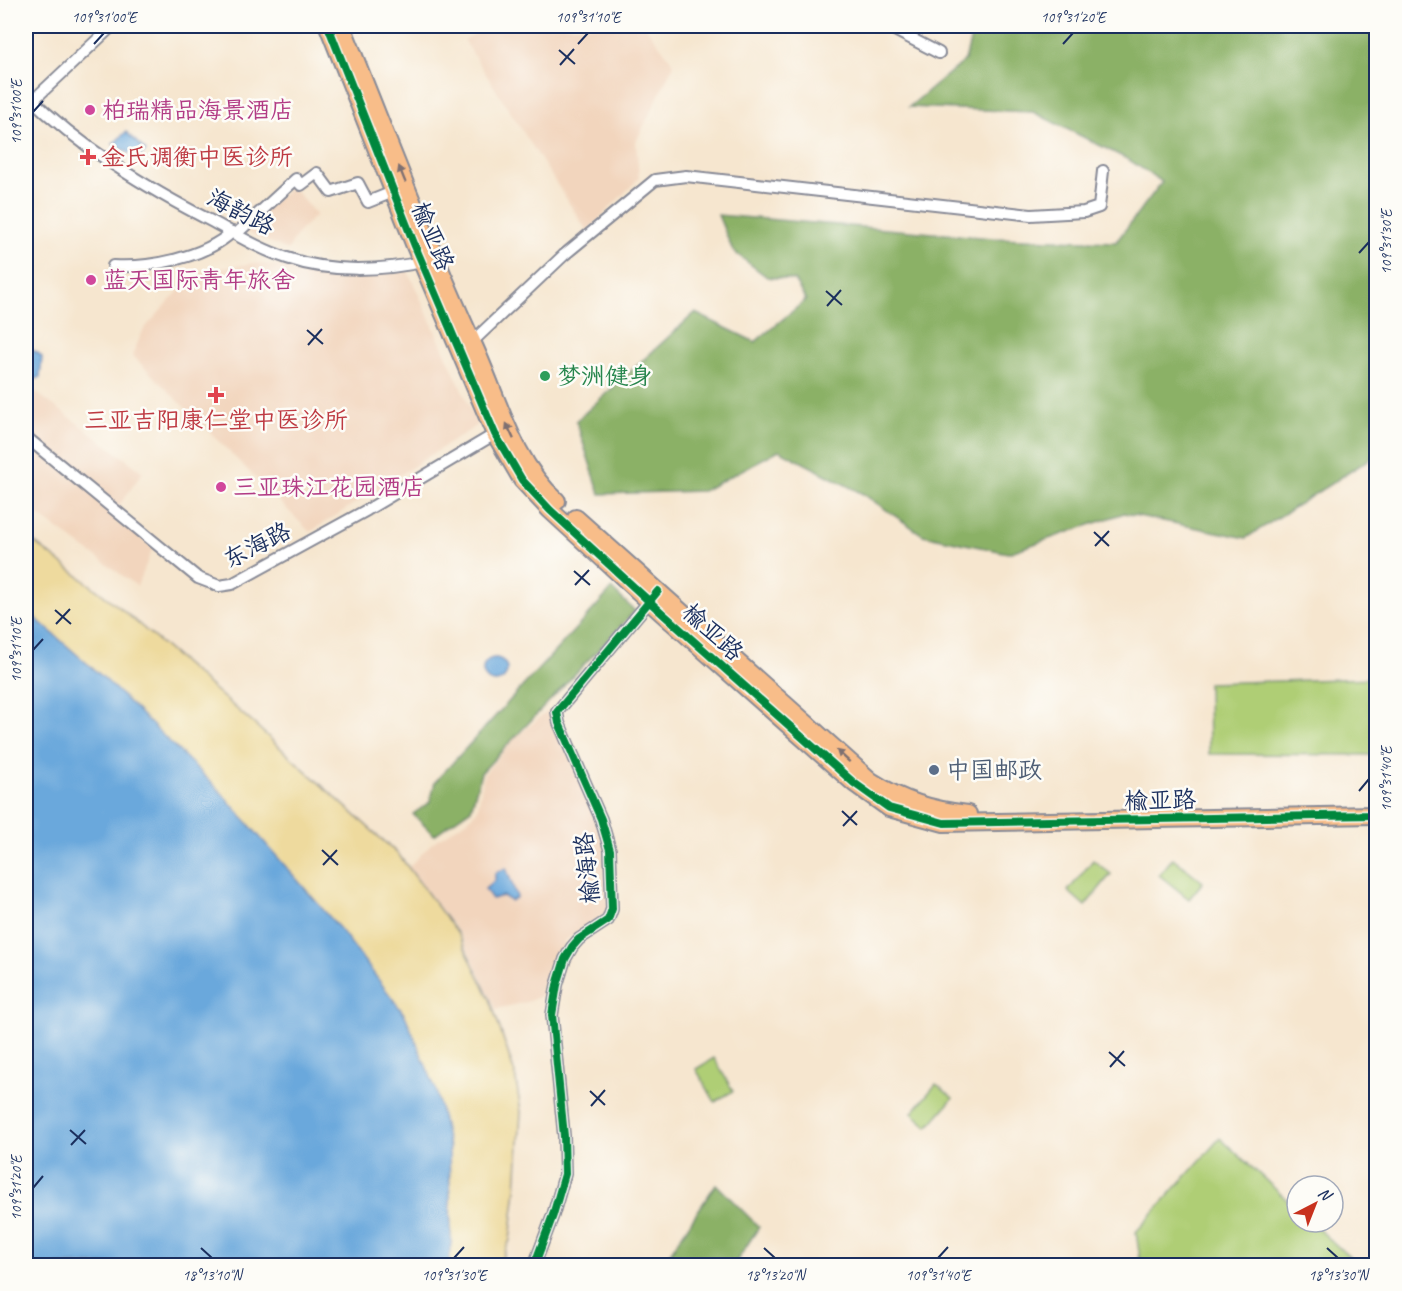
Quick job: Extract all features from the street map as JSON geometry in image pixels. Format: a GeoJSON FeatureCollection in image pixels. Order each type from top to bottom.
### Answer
{"type":"FeatureCollection","features":[{"type":"Feature","properties":{"kind":"highway","name":"榆亚路"},"geometry":{"type":"LineString","coordinates":[[328,26],[393,192],[472,342],[528,466],[553,498],[854,783],[889,808],[917,818],[953,823],[1377,815]]}},
{"type":"Feature","properties":{"kind":"highway","name":"榆亚路"},"geometry":{"type":"LineString","coordinates":[[342,26],[495,434],[522,480],[550,510],[871,781],[897,798],[943,811],[969,814],[1377,805]]}},
{"type":"Feature","properties":{"kind":"street"},"geometry":{"type":"LineString","coordinates":[[28,100],[112,26]]}},
{"type":"Feature","properties":{"kind":"street"},"geometry":{"type":"LineString","coordinates":[[887,26],[939,52]]}},
{"type":"Feature","properties":{"kind":"street","name":"海韵路"},"geometry":{"type":"LineString","coordinates":[[28,100],[88,148],[116,167],[234,233],[288,259],[360,269],[392,269],[429,260]]}},
{"type":"Feature","properties":{"kind":"street"},"geometry":{"type":"LineString","coordinates":[[472,342],[564,255],[655,180],[686,176],[1032,215],[1084,212],[1099,207],[1103,171]]}},
{"type":"Feature","properties":{"kind":"street"},"geometry":{"type":"LineString","coordinates":[[113,266],[130,267],[182,260],[234,233],[296,179],[302,185],[317,172],[331,192],[358,183],[368,202],[393,192]]}},
{"type":"Feature","properties":{"kind":"street","name":"东海路"},"geometry":{"type":"LineString","coordinates":[[26,436],[198,578],[219,586],[232,584],[495,434]]}},
{"type":"Feature","properties":{"kind":"street","name":"榆海路"},"geometry":{"type":"LineString","coordinates":[[534,1266],[564,1174],[564,1136],[552,1015],[558,985],[565,959],[572,947],[579,939],[608,920],[612,909],[610,850],[601,819],[559,723],[557,712],[654,596]]}},
{"type":"Feature","properties":{"kind":"shaded area"},"geometry":{"type":"Polygon","coordinates":[[[491,26],[529,26],[531,28],[536,26],[645,26],[674,64],[636,142],[639,178],[587,231],[464,40],[491,26]]]}},
{"type":"Feature","properties":{"kind":"shaded area"},"geometry":{"type":"Polygon","coordinates":[[[292,186],[316,215],[298,233],[288,250],[242,230],[292,186]]]}},
{"type":"Feature","properties":{"kind":"shaded area"},"geometry":{"type":"Polygon","coordinates":[[[254,263],[384,274],[407,269],[478,425],[310,532],[132,355],[144,329],[196,272],[254,263]]]}},
{"type":"Feature","properties":{"kind":"shaded area"},"geometry":{"type":"Polygon","coordinates":[[[26,385],[143,472],[112,515],[153,548],[137,586],[26,506],[26,385]]]}},
{"type":"Feature","properties":{"kind":"shaded area"},"geometry":{"type":"Polygon","coordinates":[[[548,711],[555,718],[590,796],[608,852],[609,912],[564,941],[565,955],[551,991],[527,1002],[496,1009],[460,934],[409,867],[432,843],[468,820],[478,809],[484,774],[516,737],[548,711]]]}},
{"type":"Feature","properties":{"kind":"green space"},"geometry":{"type":"Polygon","coordinates":[[[974,26],[1376,26],[1376,455],[1246,538],[1124,513],[1008,553],[923,535],[863,494],[779,450],[703,491],[600,494],[576,421],[695,313],[755,342],[806,300],[794,280],[767,277],[733,251],[718,215],[993,238],[1116,242],[1162,182],[1129,160],[1033,112],[909,107],[965,60],[974,26]]]}},
{"type":"Feature","properties":{"kind":"green space"},"geometry":{"type":"Polygon","coordinates":[[[612,589],[635,611],[481,773],[471,809],[434,835],[413,814],[430,802],[435,782],[612,589]]]}},
{"type":"Feature","properties":{"kind":"green space"},"geometry":{"type":"Polygon","coordinates":[[[1376,678],[1376,755],[1209,754],[1208,683],[1376,678]]]}},
{"type":"Feature","properties":{"kind":"green space"},"geometry":{"type":"Polygon","coordinates":[[[1173,858],[1203,882],[1189,899],[1159,875],[1173,858]]]}},
{"type":"Feature","properties":{"kind":"green space"},"geometry":{"type":"Polygon","coordinates":[[[1093,860],[1111,874],[1085,906],[1068,891],[1093,860]]]}},
{"type":"Feature","properties":{"kind":"green space"},"geometry":{"type":"Polygon","coordinates":[[[714,1058],[733,1091],[715,1102],[696,1069],[714,1058]]]}},
{"type":"Feature","properties":{"kind":"green space"},"geometry":{"type":"Polygon","coordinates":[[[936,1084],[953,1098],[928,1127],[912,1113],[936,1084]]]}},
{"type":"Feature","properties":{"kind":"green space"},"geometry":{"type":"Polygon","coordinates":[[[1220,1138],[1285,1198],[1285,1234],[1324,1234],[1358,1265],[1165,1266],[1140,1259],[1136,1232],[1220,1138]]]}},
{"type":"Feature","properties":{"kind":"green space"},"geometry":{"type":"Polygon","coordinates":[[[716,1184],[759,1227],[734,1265],[662,1265],[716,1184]]]}},
{"type":"Feature","properties":{"kind":"sand"},"geometry":{"type":"Polygon","coordinates":[[[26,536],[119,607],[254,724],[399,855],[458,934],[490,999],[515,1074],[521,1112],[510,1240],[499,1265],[448,1265],[451,1243],[449,1147],[106,680],[26,610],[26,536]]]}},
{"type":"Feature","properties":{"kind":"water"},"geometry":{"type":"Polygon","coordinates":[[[126,132],[146,151],[138,158],[113,144],[126,132]]]}},
{"type":"Feature","properties":{"kind":"water"},"geometry":{"type":"Polygon","coordinates":[[[26,348],[37,352],[42,357],[40,377],[37,379],[29,375],[26,348]]]}},
{"type":"Feature","properties":{"kind":"water"},"geometry":{"type":"Polygon","coordinates":[[[26,610],[106,680],[219,790],[341,930],[405,1015],[436,1090],[449,1147],[451,1243],[448,1265],[26,1265],[26,610]]]}},
{"type":"Feature","properties":{"kind":"water"},"geometry":{"type":"Polygon","coordinates":[[[495,658],[504,661],[507,670],[504,679],[495,682],[486,679],[483,670],[486,661],[495,658]]]}},
{"type":"Feature","properties":{"kind":"water"},"geometry":{"type":"Polygon","coordinates":[[[506,868],[517,897],[511,901],[503,896],[492,899],[485,889],[495,880],[495,873],[506,868]]]}},
{"type":"Feature","properties":{"kind":"cycle path"},"geometry":{"type":"LineString","coordinates":[[328,26],[415,246],[495,434],[522,480],[550,510],[663,614],[854,783],[889,808],[944,823],[1376,815]]}},
{"type":"Feature","properties":{"kind":"cycle path"},"geometry":{"type":"LineString","coordinates":[[534,1266],[565,1174],[564,1136],[552,1015],[557,985],[565,959],[572,947],[579,939],[608,920],[612,909],[610,850],[601,819],[559,723],[557,712],[658,591]]}},
{"type":"Feature","properties":{"kind":"place","name":"柏瑞精品海景酒店"},"geometry":{"type":"Point","coordinates":[90,110]}},
{"type":"Feature","properties":{"kind":"place","name":"金氏调衡中医诊所"},"geometry":{"type":"Point","coordinates":[88,157]}},
{"type":"Feature","properties":{"kind":"place","name":"蓝天国际青年旅舍"},"geometry":{"type":"Point","coordinates":[91,280]}},
{"type":"Feature","properties":{"kind":"place","name":"梦洲健身"},"geometry":{"type":"Point","coordinates":[545,376]}},
{"type":"Feature","properties":{"kind":"place","name":"三亚吉阳康仁堂中医诊所"},"geometry":{"type":"Point","coordinates":[216,395]}},
{"type":"Feature","properties":{"kind":"place","name":"三亚珠江花园酒店"},"geometry":{"type":"Point","coordinates":[221,487]}},
{"type":"Feature","properties":{"kind":"place","name":"中国邮政"},"geometry":{"type":"Point","coordinates":[934,770]}}]}
